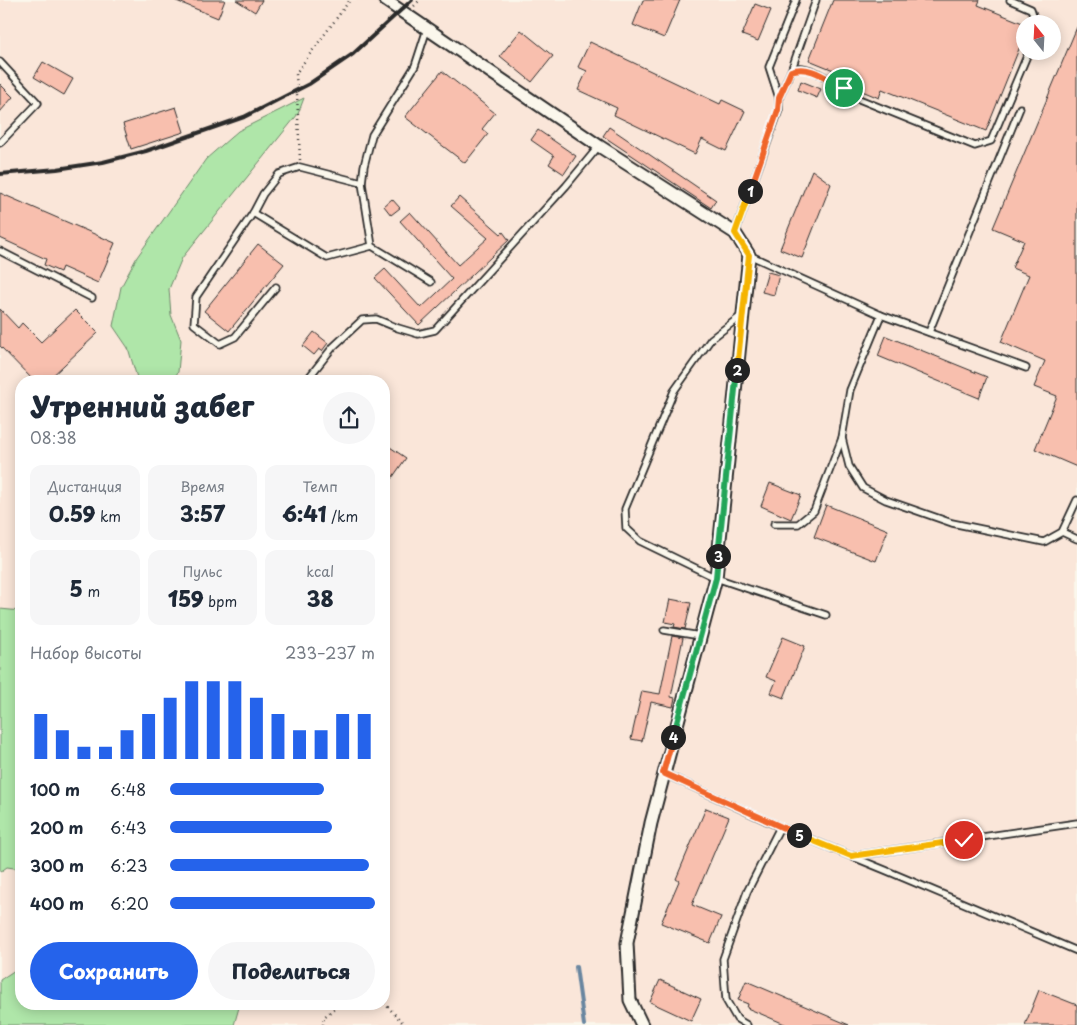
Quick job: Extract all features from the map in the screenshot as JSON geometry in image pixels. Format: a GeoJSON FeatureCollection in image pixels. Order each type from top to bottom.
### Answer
{"type":"FeatureCollection","features":[{"type":"Feature","properties":{"kind":"street"},"geometry":{"type":"LineString","coordinates":[[385,0],[599,146],[735,233],[749,255],[716,578],[663,773],[627,943],[630,1000],[642,1025]]}},
{"type":"Feature","properties":{"kind":"lane"},"geometry":{"type":"LineString","coordinates":[[779,98],[769,67],[796,0]]}},
{"type":"Feature","properties":{"kind":"lane"},"geometry":{"type":"LineString","coordinates":[[735,233],[778,110],[779,98],[791,71],[816,0]]}},
{"type":"Feature","properties":{"kind":"lane"},"geometry":{"type":"LineString","coordinates":[[1010,0],[1031,9],[1033,15]]}},
{"type":"Feature","properties":{"kind":"lane"},"geometry":{"type":"LineString","coordinates":[[372,246],[362,183],[364,166],[372,135],[415,66],[427,28]]}},
{"type":"Feature","properties":{"kind":"lane"},"geometry":{"type":"LineString","coordinates":[[791,71],[799,68],[809,70],[844,88],[854,97],[975,146],[991,141],[1025,60]]}},
{"type":"Feature","properties":{"kind":"lane"},"geometry":{"type":"LineString","coordinates":[[0,62],[38,103],[0,143]]}},
{"type":"Feature","properties":{"kind":"lane"},"geometry":{"type":"LineString","coordinates":[[929,332],[1020,108]]}},
{"type":"Feature","properties":{"kind":"lane"},"geometry":{"type":"LineString","coordinates":[[311,375],[333,347],[362,320],[376,318],[398,328],[418,334],[435,330],[566,186],[599,146]]}},
{"type":"Feature","properties":{"kind":"lane"},"geometry":{"type":"LineString","coordinates":[[276,287],[235,337],[220,344],[194,324],[196,297],[253,213],[263,194],[279,174],[300,167],[362,183]]}},
{"type":"Feature","properties":{"kind":"lane"},"geometry":{"type":"LineString","coordinates":[[253,213],[327,258],[372,246],[431,282]]}},
{"type":"Feature","properties":{"kind":"lane"},"geometry":{"type":"LineString","coordinates":[[0,252],[92,298]]}},
{"type":"Feature","properties":{"kind":"lane"},"geometry":{"type":"LineString","coordinates":[[749,255],[882,315],[1026,368]]}},
{"type":"Feature","properties":{"kind":"lane"},"geometry":{"type":"LineString","coordinates":[[743,315],[711,339],[674,391],[625,509],[626,528],[640,541],[716,578],[826,615]]}},
{"type":"Feature","properties":{"kind":"lane"},"geometry":{"type":"LineString","coordinates":[[774,524],[798,524],[814,511],[842,438],[850,390],[882,315]]}},
{"type":"Feature","properties":{"kind":"lane"},"geometry":{"type":"LineString","coordinates":[[842,438],[849,466],[864,488],[886,500],[952,523],[1044,542],[1062,532],[1077,500]]}},
{"type":"Feature","properties":{"kind":"lane"},"geometry":{"type":"LineString","coordinates":[[1062,532],[1077,539]]}},
{"type":"Feature","properties":{"kind":"lane"},"geometry":{"type":"LineString","coordinates":[[664,630],[700,636]]}},
{"type":"Feature","properties":{"kind":"lane"},"geometry":{"type":"LineString","coordinates":[[663,773],[780,828],[1077,951]]}},
{"type":"Feature","properties":{"kind":"lane"},"geometry":{"type":"LineString","coordinates":[[851,856],[1077,823]]}},
{"type":"Feature","properties":{"kind":"lane"},"geometry":{"type":"LineString","coordinates":[[747,1025],[737,1019],[726,1000],[722,959],[747,892],[780,828]]}},
{"type":"Feature","properties":{"kind":"path"},"geometry":{"type":"LineString","coordinates":[[300,167],[296,73],[350,0]]}},
{"type":"Feature","properties":{"kind":"path"},"geometry":{"type":"LineString","coordinates":[[390,1009],[405,1025]]}},
{"type":"Feature","properties":{"kind":"path"},"geometry":{"type":"LineString","coordinates":[[323,1025],[324,1017],[333,1010]]}},
{"type":"Feature","properties":{"kind":"shaded area"},"geometry":{"type":"Polygon","coordinates":[[[0,0],[1077,0],[1077,1025],[0,1025],[0,0]]]}},
{"type":"Feature","properties":{"kind":"green space"},"geometry":{"type":"Polygon","coordinates":[[[304,98],[298,114],[182,258],[169,289],[171,315],[181,340],[178,372],[176,375],[136,375],[128,348],[113,326],[121,287],[137,257],[206,159],[238,131],[304,98]]]}},
{"type":"Feature","properties":{"kind":"green space"},"geometry":{"type":"Polygon","coordinates":[[[0,609],[15,610],[15,868],[7,867],[0,872],[0,609]]]}},
{"type":"Feature","properties":{"kind":"green space"},"geometry":{"type":"Polygon","coordinates":[[[15,970],[15,1010],[238,1010],[234,1025],[0,1025],[0,980],[15,970]]]}},
{"type":"Feature","properties":{"kind":"building"},"geometry":{"type":"Polygon","coordinates":[[[174,0],[225,0],[218,18],[174,0]]]}},
{"type":"Feature","properties":{"kind":"building"},"geometry":{"type":"Polygon","coordinates":[[[236,0],[262,0],[255,12],[236,0]]]}},
{"type":"Feature","properties":{"kind":"building"},"geometry":{"type":"Polygon","coordinates":[[[643,0],[680,0],[664,38],[633,25],[643,0]]]}},
{"type":"Feature","properties":{"kind":"building"},"geometry":{"type":"Polygon","coordinates":[[[833,0],[980,0],[978,5],[1016,20],[1016,56],[986,131],[882,89],[879,98],[855,88],[858,80],[809,60],[833,0]]]}},
{"type":"Feature","properties":{"kind":"building"},"geometry":{"type":"Polygon","coordinates":[[[755,4],[771,10],[758,41],[742,35],[755,4]]]}},
{"type":"Feature","properties":{"kind":"building"},"geometry":{"type":"Polygon","coordinates":[[[1077,27],[1077,467],[1035,449],[1057,396],[1034,387],[1045,361],[1001,342],[1029,275],[1012,268],[1024,241],[993,228],[1077,27]]]}},
{"type":"Feature","properties":{"kind":"building"},"geometry":{"type":"Polygon","coordinates":[[[521,30],[553,56],[532,82],[500,56],[521,30]]]}},
{"type":"Feature","properties":{"kind":"building"},"geometry":{"type":"Polygon","coordinates":[[[590,42],[720,104],[722,100],[745,111],[726,151],[702,139],[695,154],[614,115],[617,108],[578,90],[587,71],[578,67],[590,42]]]}},
{"type":"Feature","properties":{"kind":"building"},"geometry":{"type":"Polygon","coordinates":[[[43,62],[73,79],[64,95],[34,77],[43,62]]]}},
{"type":"Feature","properties":{"kind":"building"},"geometry":{"type":"Polygon","coordinates":[[[442,71],[495,113],[482,129],[488,134],[465,163],[405,117],[442,71]]]}},
{"type":"Feature","properties":{"kind":"building"},"geometry":{"type":"Polygon","coordinates":[[[801,81],[821,89],[817,98],[798,90],[801,81]]]}},
{"type":"Feature","properties":{"kind":"building"},"geometry":{"type":"Polygon","coordinates":[[[0,84],[13,97],[0,112],[0,84]]]}},
{"type":"Feature","properties":{"kind":"building"},"geometry":{"type":"Polygon","coordinates":[[[176,107],[184,132],[131,149],[123,124],[176,107]]]}},
{"type":"Feature","properties":{"kind":"building"},"geometry":{"type":"Polygon","coordinates":[[[609,127],[716,200],[711,208],[603,136],[609,127]]]}},
{"type":"Feature","properties":{"kind":"building"},"geometry":{"type":"Polygon","coordinates":[[[538,130],[576,156],[564,174],[549,164],[554,156],[531,140],[538,130]]]}},
{"type":"Feature","properties":{"kind":"building"},"geometry":{"type":"Polygon","coordinates":[[[812,170],[831,184],[802,258],[780,249],[812,170]]]}},
{"type":"Feature","properties":{"kind":"building"},"geometry":{"type":"Polygon","coordinates":[[[0,193],[115,243],[98,283],[62,267],[60,272],[44,265],[46,259],[0,238],[0,193]]]}},
{"type":"Feature","properties":{"kind":"building"},"geometry":{"type":"Polygon","coordinates":[[[459,197],[501,234],[503,232],[509,240],[419,325],[375,278],[385,269],[421,308],[452,279],[400,221],[410,212],[458,265],[488,238],[451,206],[459,197]]]}},
{"type":"Feature","properties":{"kind":"building"},"geometry":{"type":"Polygon","coordinates":[[[392,199],[400,208],[391,215],[384,206],[392,199]]]}},
{"type":"Feature","properties":{"kind":"building"},"geometry":{"type":"Polygon","coordinates":[[[258,244],[284,264],[229,331],[204,311],[258,244]]]}},
{"type":"Feature","properties":{"kind":"building"},"geometry":{"type":"Polygon","coordinates":[[[768,272],[779,275],[774,295],[762,292],[768,272]]]}},
{"type":"Feature","properties":{"kind":"building"},"geometry":{"type":"Polygon","coordinates":[[[0,309],[18,328],[22,323],[41,342],[75,310],[98,333],[53,375],[28,375],[0,346],[0,309]]]}},
{"type":"Feature","properties":{"kind":"building"},"geometry":{"type":"Polygon","coordinates":[[[314,332],[328,343],[322,351],[319,349],[314,355],[303,346],[314,332]]]}},
{"type":"Feature","properties":{"kind":"building"},"geometry":{"type":"Polygon","coordinates":[[[886,336],[987,377],[979,398],[878,356],[886,336]]]}},
{"type":"Feature","properties":{"kind":"building"},"geometry":{"type":"Polygon","coordinates":[[[390,447],[406,458],[390,481],[390,447]]]}},
{"type":"Feature","properties":{"kind":"building"},"geometry":{"type":"Polygon","coordinates":[[[770,483],[801,495],[791,519],[761,506],[770,483]]]}},
{"type":"Feature","properties":{"kind":"building"},"geometry":{"type":"Polygon","coordinates":[[[826,505],[888,530],[876,561],[814,537],[826,505]]]}},
{"type":"Feature","properties":{"kind":"building"},"geometry":{"type":"Polygon","coordinates":[[[670,599],[691,603],[685,629],[674,627],[675,624],[665,622],[670,599]]]}},
{"type":"Feature","properties":{"kind":"building"},"geometry":{"type":"Polygon","coordinates":[[[672,636],[683,638],[671,697],[675,698],[673,707],[651,702],[642,741],[631,739],[642,691],[660,694],[672,636]]]}},
{"type":"Feature","properties":{"kind":"building"},"geometry":{"type":"Polygon","coordinates":[[[783,637],[805,646],[784,698],[771,693],[776,681],[766,677],[783,637]]]}},
{"type":"Feature","properties":{"kind":"building"},"geometry":{"type":"Polygon","coordinates":[[[706,808],[729,817],[692,905],[721,917],[710,943],[661,923],[679,881],[676,879],[706,808]]]}},
{"type":"Feature","properties":{"kind":"building"},"geometry":{"type":"Polygon","coordinates":[[[660,980],[701,999],[691,1021],[650,1002],[660,980]]]}},
{"type":"Feature","properties":{"kind":"building"},"geometry":{"type":"Polygon","coordinates":[[[746,981],[849,1025],[787,1025],[747,1008],[748,1004],[738,1000],[746,981]]]}},
{"type":"Feature","properties":{"kind":"building"},"geometry":{"type":"Polygon","coordinates":[[[1039,990],[1077,1005],[1077,1025],[1025,1025],[1039,990]]]}},
{"type":"Feature","properties":{"kind":"waterway"},"geometry":{"type":"LineString","coordinates":[[576,967],[584,1025]]}},
{"type":"Feature","properties":{"kind":"railway"},"geometry":{"type":"LineString","coordinates":[[0,174],[57,169],[103,162],[146,151],[244,117],[309,84],[353,54],[412,0]]}},
{"type":"Feature","properties":{"kind":"route"},"geometry":{"type":"LineString","coordinates":[[844,88],[809,70],[799,68],[791,71],[779,98],[778,110],[735,233],[749,255],[716,578],[663,773],[780,828],[851,856],[964,840]]}}]}
